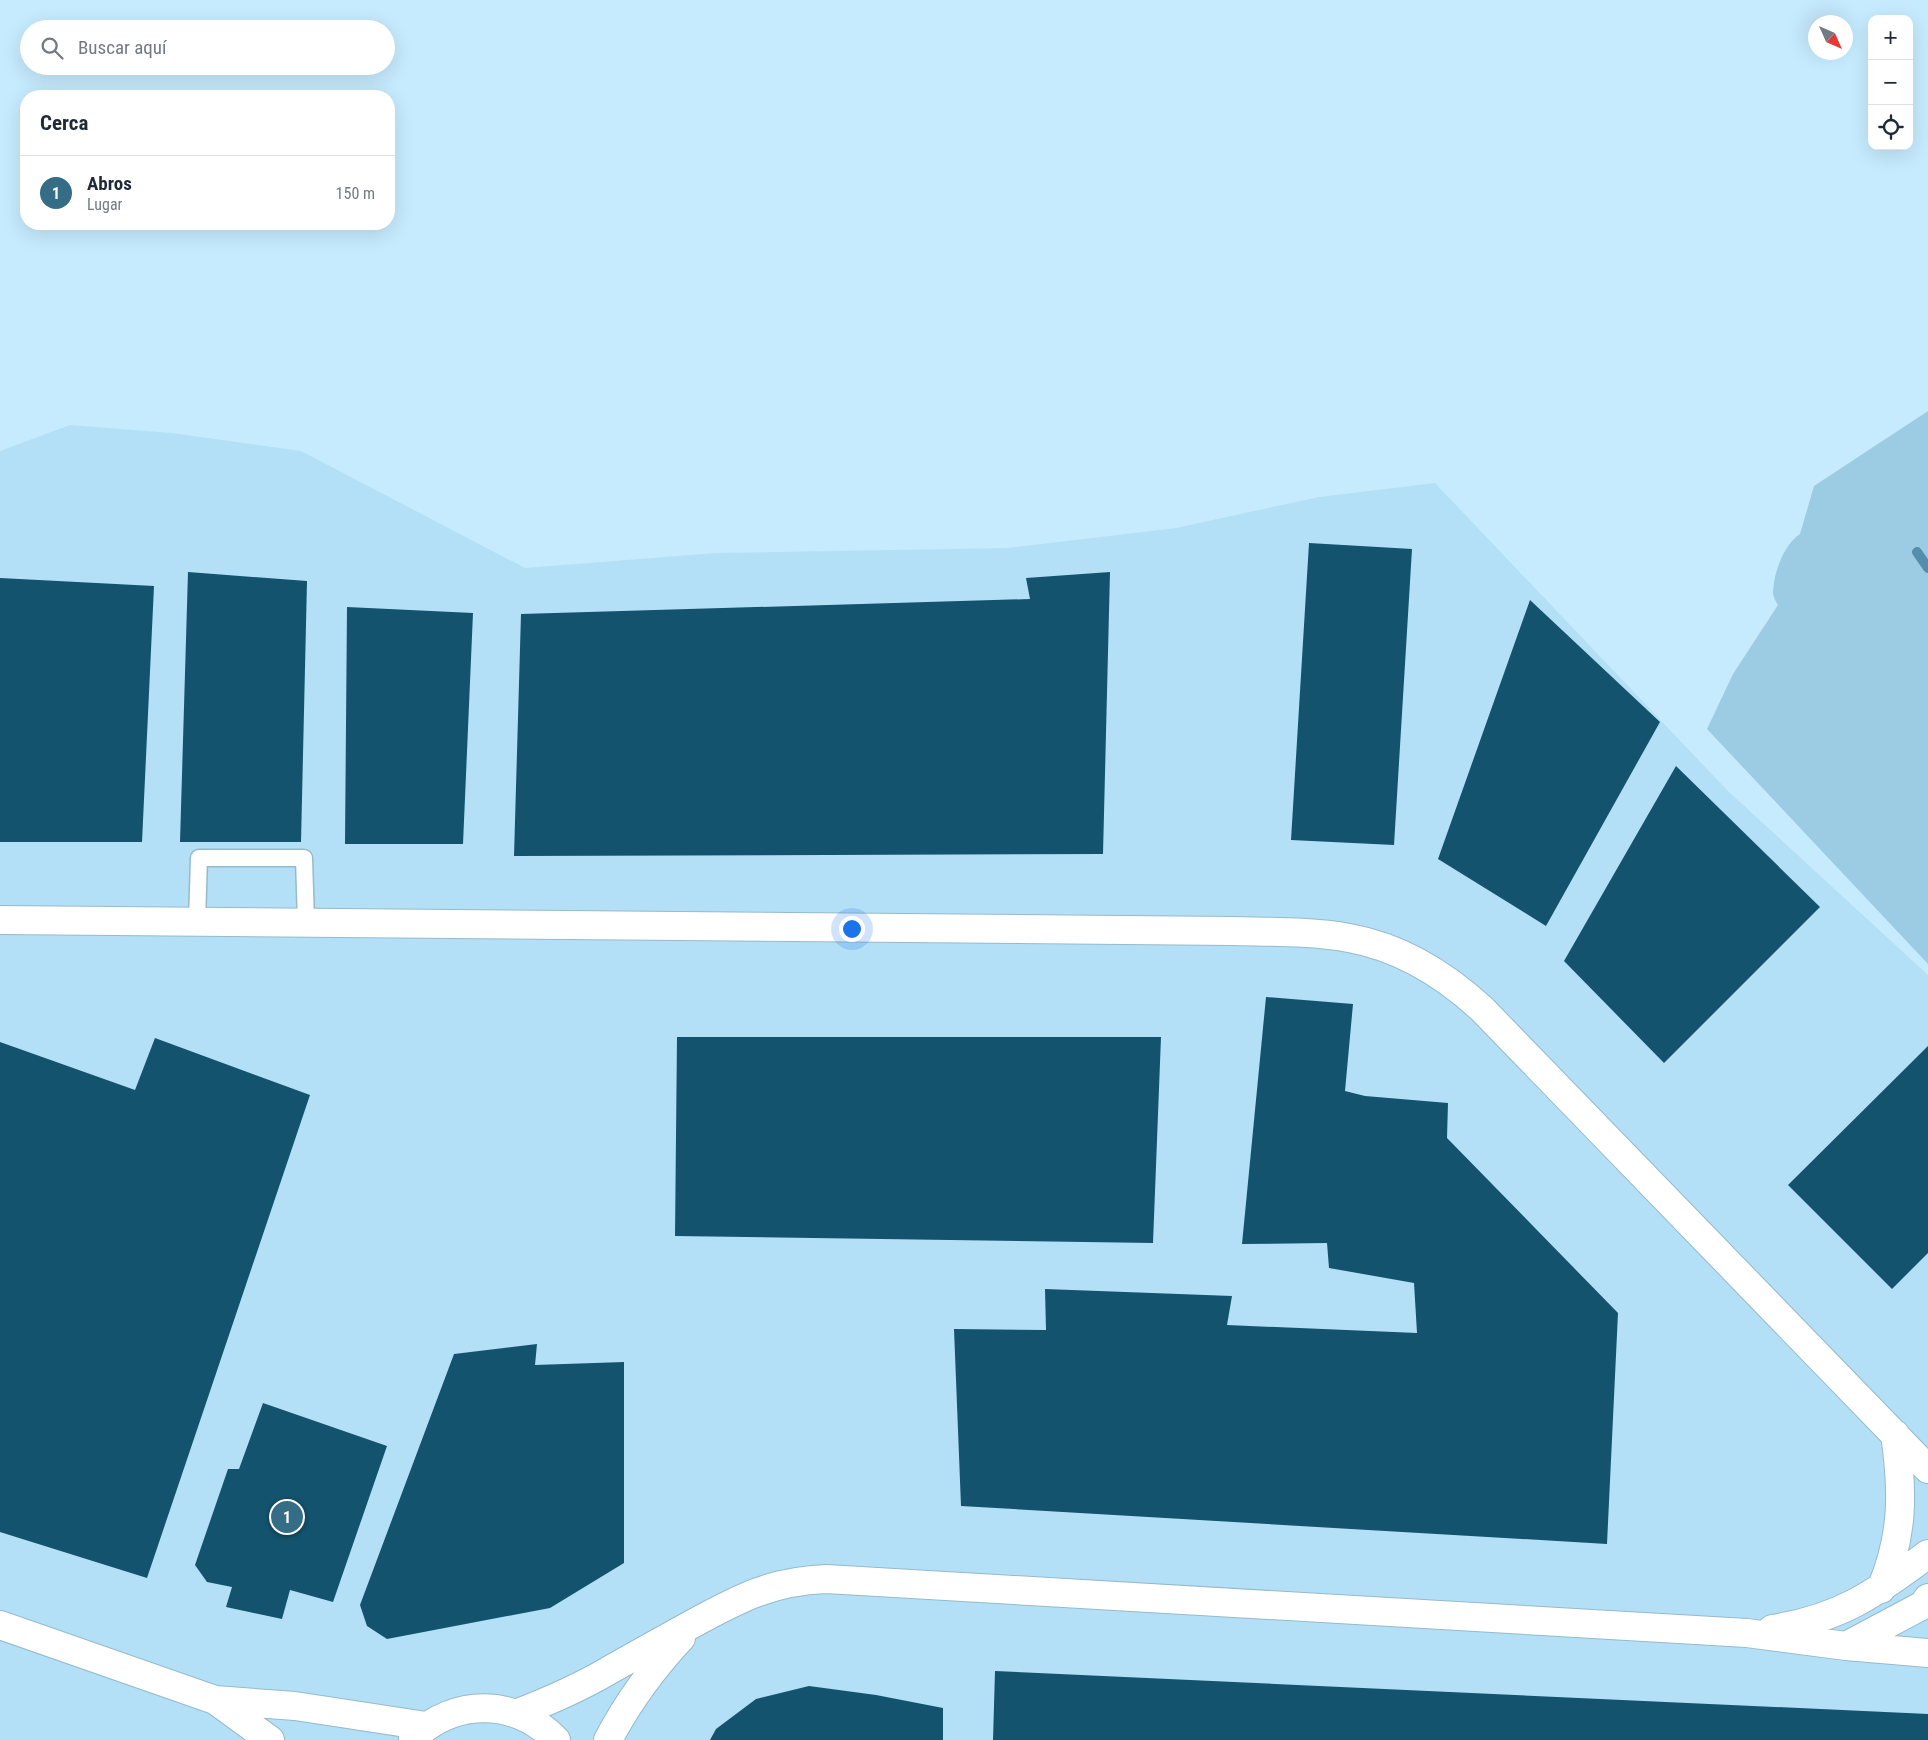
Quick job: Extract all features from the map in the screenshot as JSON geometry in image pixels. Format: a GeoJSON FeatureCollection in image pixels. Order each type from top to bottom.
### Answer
{"type":"FeatureCollection","features":[{"type":"Feature","properties":{"kind":"street"},"geometry":{"type":"LineString","coordinates":[[0,920],[1232,931],[1333,935],[1371,943],[1408,957],[1431,970],[1465,994],[1482,1009],[1928,1469]]}},
{"type":"Feature","properties":{"kind":"street"},"geometry":{"type":"LineString","coordinates":[[1881,1589],[1894,1553],[1902,1495],[1896,1434]]}},
{"type":"Feature","properties":{"kind":"street"},"geometry":{"type":"LineString","coordinates":[[1746,1633],[1786,1627],[1840,1611],[1881,1589],[1928,1554]]}},
{"type":"Feature","properties":{"kind":"street"},"geometry":{"type":"LineString","coordinates":[[518,1713],[578,1687],[726,1605],[764,1590],[810,1580],[834,1579],[1746,1633],[1846,1646],[1928,1653]]}},
{"type":"Feature","properties":{"kind":"street"},"geometry":{"type":"LineString","coordinates":[[1846,1646],[1923,1605],[1928,1598]]}},
{"type":"Feature","properties":{"kind":"street"},"geometry":{"type":"LineString","coordinates":[[608,1740],[628,1704],[646,1679],[664,1656],[696,1622]]}},
{"type":"Feature","properties":{"kind":"street"},"geometry":{"type":"LineString","coordinates":[[0,1625],[216,1700],[295,1706],[419,1733],[454,1712],[486,1707],[518,1713],[544,1727],[556,1740]]}},
{"type":"Feature","properties":{"kind":"street"},"geometry":{"type":"LineString","coordinates":[[216,1700],[270,1740]]}},
{"type":"Feature","properties":{"kind":"lane"},"geometry":{"type":"LineString","coordinates":[[197,921],[199,858],[304,858],[306,923]]}},
{"type":"Feature","properties":{"kind":"shaded area"},"geometry":{"type":"Polygon","coordinates":[[[1928,411],[1928,964],[1707,729],[1733,674],[1778,605],[1773,594],[1777,570],[1789,545],[1800,534],[1814,486],[1928,411]]]}},
{"type":"Feature","properties":{"kind":"shaded area"},"geometry":{"type":"Polygon","coordinates":[[[70,425],[172,433],[301,451],[525,568],[716,553],[1008,548],[1176,528],[1319,497],[1435,483],[1728,791],[1928,975],[1928,1740],[0,1740],[0,451],[70,425]]]}},
{"type":"Feature","properties":{"kind":"building"},"geometry":{"type":"Polygon","coordinates":[[[1309,543],[1412,549],[1394,845],[1291,840],[1309,543]]]}},
{"type":"Feature","properties":{"kind":"building"},"geometry":{"type":"Polygon","coordinates":[[[188,572],[307,581],[301,842],[180,842],[188,572]]]}},
{"type":"Feature","properties":{"kind":"building"},"geometry":{"type":"Polygon","coordinates":[[[1110,572],[1103,854],[514,856],[521,614],[1030,599],[1026,578],[1110,572]]]}},
{"type":"Feature","properties":{"kind":"building"},"geometry":{"type":"Polygon","coordinates":[[[0,578],[154,586],[142,842],[0,842],[0,578]]]}},
{"type":"Feature","properties":{"kind":"building"},"geometry":{"type":"Polygon","coordinates":[[[1530,600],[1660,722],[1546,926],[1438,859],[1530,600]]]}},
{"type":"Feature","properties":{"kind":"building"},"geometry":{"type":"Polygon","coordinates":[[[347,607],[473,613],[463,844],[345,844],[347,607]]]}},
{"type":"Feature","properties":{"kind":"building"},"geometry":{"type":"Polygon","coordinates":[[[1676,766],[1820,907],[1664,1063],[1564,961],[1676,766]]]}},
{"type":"Feature","properties":{"kind":"building"},"geometry":{"type":"Polygon","coordinates":[[[1266,997],[1353,1004],[1345,1091],[1365,1096],[1448,1103],[1447,1138],[1618,1313],[1607,1544],[961,1506],[954,1329],[1046,1330],[1045,1289],[1232,1296],[1227,1325],[1417,1333],[1414,1283],[1329,1268],[1327,1243],[1242,1244],[1266,997]]]}},
{"type":"Feature","properties":{"kind":"building"},"geometry":{"type":"Polygon","coordinates":[[[677,1037],[1161,1037],[1153,1243],[675,1236],[677,1037]]]}},
{"type":"Feature","properties":{"kind":"building"},"geometry":{"type":"Polygon","coordinates":[[[155,1038],[310,1095],[147,1578],[0,1532],[0,1042],[135,1090],[155,1038]]]}},
{"type":"Feature","properties":{"kind":"building"},"geometry":{"type":"Polygon","coordinates":[[[1928,1046],[1928,1253],[1892,1289],[1788,1185],[1928,1046]]]}},
{"type":"Feature","properties":{"kind":"building"},"geometry":{"type":"Polygon","coordinates":[[[537,1344],[535,1365],[624,1362],[624,1563],[550,1608],[387,1639],[367,1626],[360,1605],[454,1354],[537,1344]]]}},
{"type":"Feature","properties":{"kind":"building"},"geometry":{"type":"Polygon","coordinates":[[[263,1403],[387,1446],[333,1602],[290,1590],[282,1619],[226,1607],[232,1587],[207,1582],[195,1565],[228,1469],[239,1469],[263,1403]]]}},
{"type":"Feature","properties":{"kind":"building"},"geometry":{"type":"Polygon","coordinates":[[[995,1671],[1928,1714],[1928,1740],[993,1740],[995,1671]]]}},
{"type":"Feature","properties":{"kind":"building"},"geometry":{"type":"Polygon","coordinates":[[[809,1686],[876,1695],[943,1708],[943,1740],[710,1740],[716,1729],[756,1699],[809,1686]]]}},
{"type":"Feature","properties":{"kind":"waterway"},"geometry":{"type":"LineString","coordinates":[[1917,552],[1928,568]]}},
{"type":"Feature","properties":{"kind":"place","name":"Abros"},"geometry":{"type":"Point","coordinates":[287,1517]}}]}
